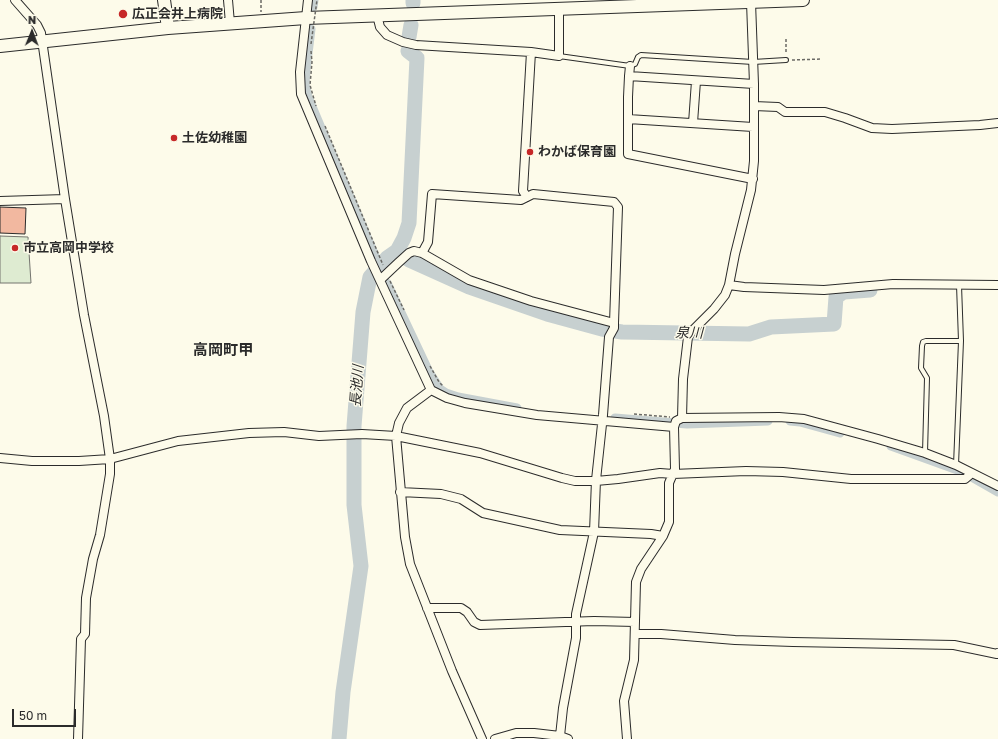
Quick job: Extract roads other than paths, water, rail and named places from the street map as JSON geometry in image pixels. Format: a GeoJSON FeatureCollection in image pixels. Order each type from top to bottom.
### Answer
{"type":"FeatureCollection","features":[{"type":"Feature","properties":{"kind":"main road"},"geometry":{"type":"LineString","coordinates":[[164,0],[168,28]]}},
{"type":"Feature","properties":{"kind":"main road"},"geometry":{"type":"LineString","coordinates":[[0,46],[168,28],[306,18],[559,7],[803,0]]}},
{"type":"Feature","properties":{"kind":"street"},"geometry":{"type":"LineString","coordinates":[[15,0],[37,25],[41,33],[65,199],[84,315],[104,416],[110,459],[110,474],[100,535],[93,559],[86,598],[85,634],[81,639],[78,739]]}},
{"type":"Feature","properties":{"kind":"street"},"geometry":{"type":"LineString","coordinates":[[228,0],[230,23]]}},
{"type":"Feature","properties":{"kind":"street"},"geometry":{"type":"LineString","coordinates":[[308,0],[300,72],[301,94],[371,261],[431,390],[446,398],[465,403],[538,415],[676,423],[779,416],[804,419],[925,453],[956,465],[998,486]]}},
{"type":"Feature","properties":{"kind":"street"},"geometry":{"type":"LineString","coordinates":[[627,739],[624,701],[634,660],[636,582],[641,569],[669,522],[669,483],[675,469],[676,423],[690,334],[725,295],[729,285],[753,179],[754,84],[747,2]]}},
{"type":"Feature","properties":{"kind":"street"},"geometry":{"type":"LineString","coordinates":[[377,15],[380,27],[387,35],[403,42],[416,45],[531,52],[559,56],[559,7]]}},
{"type":"Feature","properties":{"kind":"street"},"geometry":{"type":"LineString","coordinates":[[527,197],[522,191],[531,52]]}},
{"type":"Feature","properties":{"kind":"street"},"geometry":{"type":"LineString","coordinates":[[630,66],[628,154],[753,179]]}},
{"type":"Feature","properties":{"kind":"street"},"geometry":{"type":"LineString","coordinates":[[629,76],[754,84]]}},
{"type":"Feature","properties":{"kind":"street"},"geometry":{"type":"LineString","coordinates":[[693,123],[696,81]]}},
{"type":"Feature","properties":{"kind":"street"},"geometry":{"type":"LineString","coordinates":[[754,106],[778,107],[785,112],[825,112],[872,128],[892,129],[998,123]]}},
{"type":"Feature","properties":{"kind":"street"},"geometry":{"type":"LineString","coordinates":[[628,119],[754,126]]}},
{"type":"Feature","properties":{"kind":"street"},"geometry":{"type":"LineString","coordinates":[[422,253],[428,242],[432,194],[521,200],[533,194],[614,202],[618,207],[613,328],[596,481],[594,532],[576,614],[576,638],[563,708],[564,738],[534,733],[516,733],[494,739]]}},
{"type":"Feature","properties":{"kind":"street"},"geometry":{"type":"LineString","coordinates":[[0,201],[65,199]]}},
{"type":"Feature","properties":{"kind":"street"},"geometry":{"type":"LineString","coordinates":[[379,278],[386,270],[414,251],[422,253],[469,280],[613,328]]}},
{"type":"Feature","properties":{"kind":"street"},"geometry":{"type":"LineString","coordinates":[[729,285],[744,287],[824,290],[893,284],[998,285]]}},
{"type":"Feature","properties":{"kind":"street"},"geometry":{"type":"LineString","coordinates":[[431,390],[407,408],[398,423],[396,436],[405,537],[410,564],[452,671],[482,739]]}},
{"type":"Feature","properties":{"kind":"street"},"geometry":{"type":"LineString","coordinates":[[0,458],[32,461],[79,461],[110,459],[178,441],[241,434],[284,432],[319,436],[343,434],[396,436],[480,453],[562,478],[575,480],[596,481],[660,473],[673,474],[746,471],[783,472],[851,479],[965,479],[972,473]]}},
{"type":"Feature","properties":{"kind":"street"},"geometry":{"type":"LineString","coordinates":[[400,492],[441,494],[461,499],[483,513],[560,530],[651,534],[662,536]]}},
{"type":"Feature","properties":{"kind":"street"},"geometry":{"type":"LineString","coordinates":[[427,608],[461,608],[467,612],[474,622],[480,626],[594,621],[635,622]]}},
{"type":"Feature","properties":{"kind":"street"},"geometry":{"type":"LineString","coordinates":[[635,634],[661,634],[793,642],[954,645],[998,653]]}},
{"type":"Feature","properties":{"kind":"lane"},"geometry":{"type":"LineString","coordinates":[[559,56],[630,66],[635,64],[638,57],[641,55],[753,62],[786,60]]}},
{"type":"Feature","properties":{"kind":"lane"},"geometry":{"type":"LineString","coordinates":[[956,465],[961,341],[959,285]]}},
{"type":"Feature","properties":{"kind":"lane"},"geometry":{"type":"LineString","coordinates":[[925,453],[927,378],[921,368],[923,342],[961,341]]}},
{"type":"Feature","properties":{"kind":"waterway"},"geometry":{"type":"LineString","coordinates":[[313,7],[314,0]]}},
{"type":"Feature","properties":{"kind":"waterway","name":"長池川"},"geometry":{"type":"LineString","coordinates":[[409,37],[411,25]]}},
{"type":"Feature","properties":{"kind":"waterway"},"geometry":{"type":"LineString","coordinates":[[311,29],[305,84],[308,97],[381,270]]}},
{"type":"Feature","properties":{"kind":"waterway","name":"長池川"},"geometry":{"type":"LineString","coordinates":[[339,739],[343,692],[361,566],[354,505],[354,426],[363,312],[370,277],[387,258],[397,251],[404,238],[409,223],[417,58],[408,51]]}},
{"type":"Feature","properties":{"kind":"waterway","name":"泉川"},"geometry":{"type":"LineString","coordinates":[[409,260],[469,287],[547,314],[602,329],[622,332],[749,334],[771,327],[834,324],[836,297],[844,292],[870,290]]}},
{"type":"Feature","properties":{"kind":"waterway"},"geometry":{"type":"LineString","coordinates":[[387,283],[429,372],[440,389],[446,393],[458,397],[517,408]]}},
{"type":"Feature","properties":{"kind":"waterway"},"geometry":{"type":"LineString","coordinates":[[615,418],[687,424],[768,421]]}},
{"type":"Feature","properties":{"kind":"waterway"},"geometry":{"type":"LineString","coordinates":[[790,421],[800,422],[840,433]]}},
{"type":"Feature","properties":{"kind":"waterway"},"geometry":{"type":"LineString","coordinates":[[891,446],[963,472],[998,492]]}},
{"type":"Feature","properties":{"kind":"place","name":"広正会井上病院"},"geometry":{"type":"Point","coordinates":[123,14]}},
{"type":"Feature","properties":{"kind":"place","name":"土佐幼稚園"},"geometry":{"type":"Point","coordinates":[174,138]}},
{"type":"Feature","properties":{"kind":"place","name":"わかば保育園"},"geometry":{"type":"Point","coordinates":[530,152]}},
{"type":"Feature","properties":{"kind":"place","name":"市立高岡中学校"},"geometry":{"type":"Point","coordinates":[15,248]}},
{"type":"Feature","properties":{"kind":"district","name":"高岡町甲"},"geometry":{"type":"Point","coordinates":[223,350]}}]}
